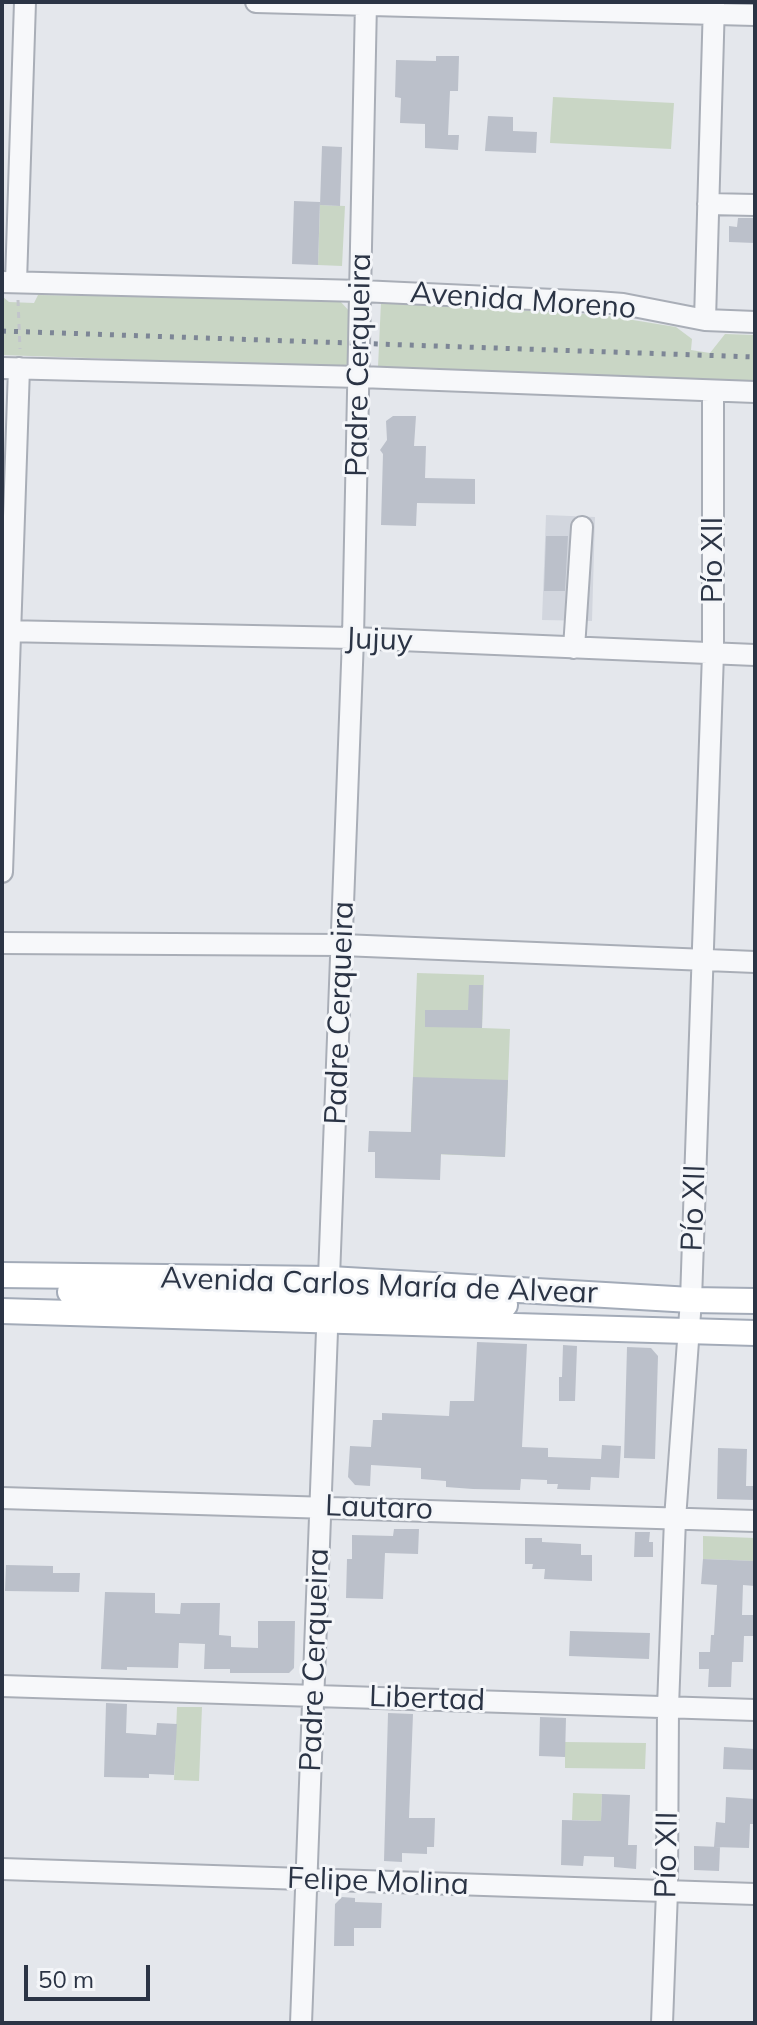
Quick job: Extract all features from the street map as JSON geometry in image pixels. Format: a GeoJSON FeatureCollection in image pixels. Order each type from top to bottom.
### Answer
{"type":"FeatureCollection","features":[{"type":"Feature","properties":{"kind":"main road","name":"Avenida Carlos María de Alvear"},"geometry":{"type":"LineString","coordinates":[[2,1275],[329,1300]]}},
{"type":"Feature","properties":{"kind":"main road","name":"Avenida Carlos María de Alvear"},"geometry":{"type":"LineString","coordinates":[[2,1290],[755,1314]]}},
{"type":"Feature","properties":{"kind":"main road","name":"Avenida Carlos María de Alvear"},"geometry":{"type":"LineString","coordinates":[[2,1311],[329,1300]]}},
{"type":"Feature","properties":{"kind":"main road","name":"Avenida Carlos María de Alvear"},"geometry":{"type":"LineString","coordinates":[[690,1314],[755,1301]]}},
{"type":"Feature","properties":{"kind":"main road","name":"Avenida Carlos María de Alvear"},"geometry":{"type":"LineString","coordinates":[[690,1314],[755,1333]]}},
{"type":"Feature","properties":{"kind":"street"},"geometry":{"type":"LineString","coordinates":[[9,282],[25,2]]}},
{"type":"Feature","properties":{"kind":"street"},"geometry":{"type":"LineString","coordinates":[[256,2],[713,8],[755,15]]}},
{"type":"Feature","properties":{"kind":"street","name":"Padre Cerqueira"},"geometry":{"type":"LineString","coordinates":[[301,2023],[353,638],[366,4]]}},
{"type":"Feature","properties":{"kind":"street"},"geometry":{"type":"LineString","coordinates":[[705,320],[713,8]]}},
{"type":"Feature","properties":{"kind":"street"},"geometry":{"type":"LineString","coordinates":[[708,204],[755,205]]}},
{"type":"Feature","properties":{"kind":"street","name":"Avenida Moreno"},"geometry":{"type":"LineString","coordinates":[[9,282],[361,291],[597,302],[705,320],[755,322]]}},
{"type":"Feature","properties":{"kind":"street"},"geometry":{"type":"LineString","coordinates":[[2,872],[11,368],[755,392]]}},
{"type":"Feature","properties":{"kind":"street","name":"Pío XII"},"geometry":{"type":"LineString","coordinates":[[662,2023],[667,1891],[668,1707],[675,1519],[690,1314],[713,653],[713,392]]}},
{"type":"Feature","properties":{"kind":"street"},"geometry":{"type":"LineString","coordinates":[[574,648],[582,527]]}},
{"type":"Feature","properties":{"kind":"street","name":"Jujuy"},"geometry":{"type":"LineString","coordinates":[[6,631],[353,638],[755,655]]}},
{"type":"Feature","properties":{"kind":"street"},"geometry":{"type":"LineString","coordinates":[[2,943],[342,945],[755,962]]}},
{"type":"Feature","properties":{"kind":"street","name":"Lautaro"},"geometry":{"type":"LineString","coordinates":[[2,1498],[755,1521]]}},
{"type":"Feature","properties":{"kind":"street","name":"Libertad"},"geometry":{"type":"LineString","coordinates":[[2,1686],[755,1710]]}},
{"type":"Feature","properties":{"kind":"street","name":"Felipe Molina"},"geometry":{"type":"LineString","coordinates":[[2,1869],[755,1894]]}},
{"type":"Feature","properties":{"kind":"path"},"geometry":{"type":"LineString","coordinates":[[9,282],[20,332],[11,368]]}},
{"type":"Feature","properties":{"kind":"shaded area"},"geometry":{"type":"Polygon","coordinates":[[[546,515],[595,517],[592,621],[542,620],[546,515]]]}},
{"type":"Feature","properties":{"kind":"green space"},"geometry":{"type":"Polygon","coordinates":[[[553,97],[674,103],[671,149],[550,143],[553,97]]]}},
{"type":"Feature","properties":{"kind":"green space"},"geometry":{"type":"Polygon","coordinates":[[[320,205],[345,206],[342,266],[318,265],[320,205]]]}},
{"type":"Feature","properties":{"kind":"green space"},"geometry":{"type":"Polygon","coordinates":[[[38,295],[339,300],[352,314],[353,358],[344,367],[2,355],[2,296],[9,302],[34,303],[38,295]]]}},
{"type":"Feature","properties":{"kind":"green space"},"geometry":{"type":"Polygon","coordinates":[[[381,302],[602,315],[676,327],[692,339],[691,350],[710,353],[725,334],[755,335],[755,382],[378,367],[381,302]]]}},
{"type":"Feature","properties":{"kind":"green space"},"geometry":{"type":"Polygon","coordinates":[[[417,973],[484,975],[482,1028],[510,1029],[505,1157],[410,1153],[417,973]]]}},
{"type":"Feature","properties":{"kind":"green space"},"geometry":{"type":"Polygon","coordinates":[[[703,1536],[755,1538],[755,1561],[703,1559],[703,1536]]]}},
{"type":"Feature","properties":{"kind":"green space"},"geometry":{"type":"Polygon","coordinates":[[[177,1707],[202,1707],[199,1781],[174,1780],[177,1707]]]}},
{"type":"Feature","properties":{"kind":"green space"},"geometry":{"type":"Polygon","coordinates":[[[565,1742],[646,1743],[645,1769],[565,1768],[565,1742]]]}},
{"type":"Feature","properties":{"kind":"green space"},"geometry":{"type":"Polygon","coordinates":[[[573,1793],[602,1794],[601,1821],[572,1820],[573,1793]]]}},
{"type":"Feature","properties":{"kind":"building"},"geometry":{"type":"Polygon","coordinates":[[[436,56],[459,56],[458,91],[450,91],[448,135],[459,135],[458,150],[425,148],[425,124],[400,123],[401,98],[395,97],[396,60],[436,61],[436,56]]]}},
{"type":"Feature","properties":{"kind":"building"},"geometry":{"type":"Polygon","coordinates":[[[488,116],[513,117],[513,131],[537,132],[536,153],[485,151],[488,116]]]}},
{"type":"Feature","properties":{"kind":"building"},"geometry":{"type":"Polygon","coordinates":[[[322,146],[342,147],[340,206],[320,205],[322,146]]]}},
{"type":"Feature","properties":{"kind":"building"},"geometry":{"type":"Polygon","coordinates":[[[294,201],[320,202],[318,265],[292,264],[294,201]]]}},
{"type":"Feature","properties":{"kind":"building"},"geometry":{"type":"Polygon","coordinates":[[[738,218],[755,218],[755,243],[729,242],[729,226],[737,227],[738,218]]]}},
{"type":"Feature","properties":{"kind":"building"},"geometry":{"type":"Polygon","coordinates":[[[393,416],[416,416],[414,446],[426,446],[425,478],[475,479],[475,504],[417,503],[416,526],[381,525],[383,454],[380,450],[387,440],[386,421],[393,416]]]}},
{"type":"Feature","properties":{"kind":"building"},"geometry":{"type":"Polygon","coordinates":[[[546,536],[568,536],[565,591],[544,591],[546,536]]]}},
{"type":"Feature","properties":{"kind":"building"},"geometry":{"type":"Polygon","coordinates":[[[469,985],[483,985],[482,1028],[425,1027],[425,1010],[468,1010],[469,985]]]}},
{"type":"Feature","properties":{"kind":"building"},"geometry":{"type":"Polygon","coordinates":[[[413,1077],[508,1080],[505,1157],[441,1154],[440,1180],[375,1178],[375,1152],[368,1152],[369,1131],[411,1132],[413,1077]]]}},
{"type":"Feature","properties":{"kind":"building"},"geometry":{"type":"Polygon","coordinates":[[[477,1342],[527,1344],[522,1447],[548,1448],[548,1457],[601,1459],[602,1445],[621,1446],[619,1478],[591,1477],[590,1490],[557,1489],[558,1484],[547,1484],[547,1480],[521,1479],[520,1490],[473,1489],[446,1487],[446,1481],[421,1479],[421,1468],[371,1465],[370,1486],[355,1485],[348,1477],[350,1446],[371,1447],[373,1420],[382,1420],[382,1413],[449,1416],[450,1401],[474,1401],[477,1342]]]}},
{"type":"Feature","properties":{"kind":"building"},"geometry":{"type":"Polygon","coordinates":[[[563,1345],[577,1346],[575,1401],[559,1401],[563,1345]]]}},
{"type":"Feature","properties":{"kind":"building"},"geometry":{"type":"Polygon","coordinates":[[[627,1347],[651,1348],[658,1356],[655,1459],[624,1458],[627,1347]]]}},
{"type":"Feature","properties":{"kind":"building"},"geometry":{"type":"Polygon","coordinates":[[[718,1448],[747,1449],[746,1486],[755,1486],[755,1500],[717,1499],[718,1448]]]}},
{"type":"Feature","properties":{"kind":"building"},"geometry":{"type":"Polygon","coordinates":[[[394,1529],[419,1529],[418,1554],[385,1553],[383,1599],[346,1598],[347,1559],[352,1559],[352,1535],[393,1536],[394,1529]]]}},
{"type":"Feature","properties":{"kind":"building"},"geometry":{"type":"Polygon","coordinates":[[[635,1532],[650,1532],[653,1557],[634,1557],[635,1532]]]}},
{"type":"Feature","properties":{"kind":"building"},"geometry":{"type":"Polygon","coordinates":[[[525,1538],[581,1544],[581,1555],[592,1555],[592,1581],[544,1579],[545,1569],[532,1569],[533,1564],[525,1564],[525,1538]]]}},
{"type":"Feature","properties":{"kind":"building"},"geometry":{"type":"Polygon","coordinates":[[[703,1559],[755,1561],[755,1586],[743,1585],[742,1615],[755,1615],[755,1636],[744,1636],[743,1662],[732,1662],[731,1687],[708,1687],[709,1669],[699,1669],[699,1652],[710,1652],[711,1635],[714,1635],[717,1585],[701,1584],[703,1559]]]}},
{"type":"Feature","properties":{"kind":"building"},"geometry":{"type":"Polygon","coordinates":[[[6,1565],[53,1566],[53,1573],[80,1573],[79,1592],[5,1591],[6,1565]]]}},
{"type":"Feature","properties":{"kind":"building"},"geometry":{"type":"Polygon","coordinates":[[[105,1592],[155,1593],[155,1613],[180,1614],[181,1603],[220,1603],[219,1635],[231,1636],[231,1647],[258,1648],[258,1621],[295,1621],[294,1668],[289,1673],[230,1673],[230,1669],[204,1669],[205,1644],[179,1643],[178,1668],[101,1669],[105,1592]]]}},
{"type":"Feature","properties":{"kind":"building"},"geometry":{"type":"Polygon","coordinates":[[[570,1631],[650,1633],[649,1659],[569,1656],[570,1631]]]}},
{"type":"Feature","properties":{"kind":"building"},"geometry":{"type":"Polygon","coordinates":[[[106,1703],[127,1704],[126,1733],[156,1735],[157,1723],[177,1724],[174,1775],[104,1777],[106,1703]]]}},
{"type":"Feature","properties":{"kind":"building"},"geometry":{"type":"Polygon","coordinates":[[[388,1713],[413,1714],[409,1818],[435,1818],[434,1847],[427,1847],[427,1854],[402,1853],[402,1862],[384,1861],[388,1713]]]}},
{"type":"Feature","properties":{"kind":"building"},"geometry":{"type":"Polygon","coordinates":[[[540,1717],[566,1718],[565,1757],[539,1756],[540,1717]]]}},
{"type":"Feature","properties":{"kind":"building"},"geometry":{"type":"Polygon","coordinates":[[[724,1747],[755,1749],[755,1770],[723,1769],[724,1747]]]}},
{"type":"Feature","properties":{"kind":"building"},"geometry":{"type":"Polygon","coordinates":[[[602,1794],[630,1795],[628,1845],[637,1845],[636,1869],[614,1867],[614,1857],[584,1856],[583,1866],[561,1865],[562,1820],[601,1821],[602,1794]]]}},
{"type":"Feature","properties":{"kind":"building"},"geometry":{"type":"Polygon","coordinates":[[[726,1797],[755,1799],[755,1824],[750,1824],[749,1848],[714,1847],[716,1822],[725,1823],[726,1797]]]}},
{"type":"Feature","properties":{"kind":"building"},"geometry":{"type":"Polygon","coordinates":[[[694,1846],[720,1847],[719,1871],[694,1870],[694,1846]]]}},
{"type":"Feature","properties":{"kind":"building"},"geometry":{"type":"Polygon","coordinates":[[[342,1897],[355,1898],[355,1902],[382,1903],[381,1928],[354,1928],[354,1946],[334,1946],[335,1904],[342,1897]]]}},
{"type":"Feature","properties":{"kind":"railway"},"geometry":{"type":"LineString","coordinates":[[2,331],[755,357]]}}]}
